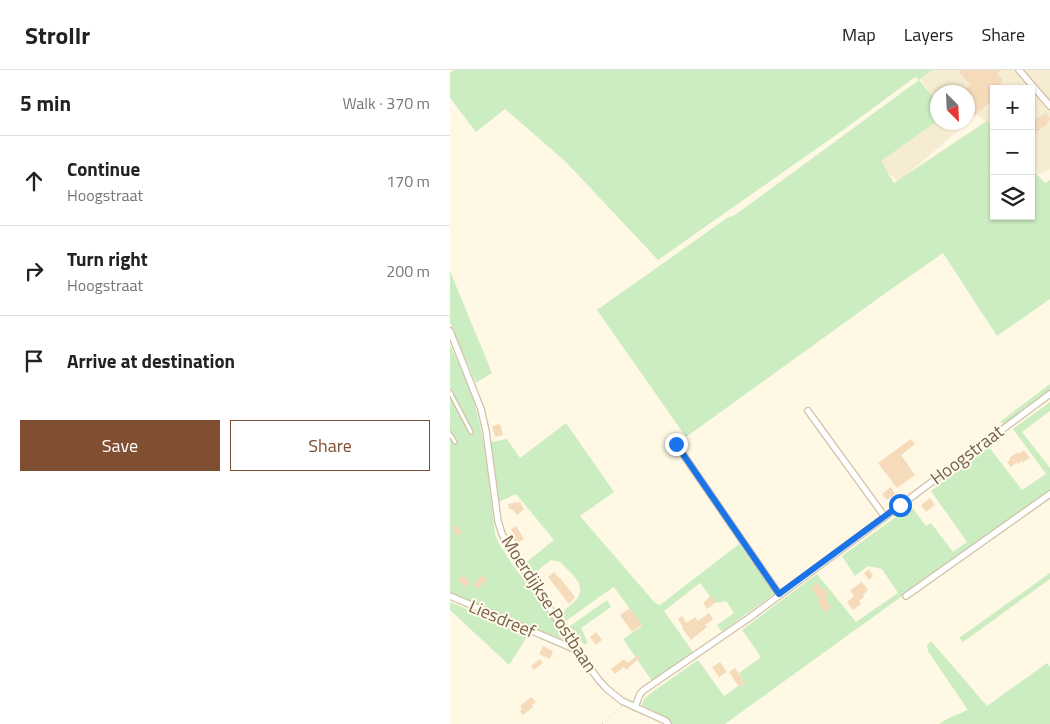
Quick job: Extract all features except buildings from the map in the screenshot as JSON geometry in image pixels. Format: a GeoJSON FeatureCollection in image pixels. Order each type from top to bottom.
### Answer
{"type":"FeatureCollection","features":[{"type":"Feature","properties":{"kind":"street"},"geometry":{"type":"LineString","coordinates":[[1019,70],[1050,106]]}},
{"type":"Feature","properties":{"kind":"street","name":"Moerdijkse Postbaan"},"geometry":{"type":"LineString","coordinates":[[450,331],[481,409],[486,431],[498,522],[502,534],[598,679],[622,701],[666,721],[668,724]]}},
{"type":"Feature","properties":{"kind":"street","name":"Hoogstraat"},"geometry":{"type":"LineString","coordinates":[[635,707],[640,694],[644,690],[749,618],[1050,394]]}},
{"type":"Feature","properties":{"kind":"street"},"geometry":{"type":"LineString","coordinates":[[808,411],[885,516]]}},
{"type":"Feature","properties":{"kind":"street"},"geometry":{"type":"LineString","coordinates":[[676,444],[779,594]]}},
{"type":"Feature","properties":{"kind":"street"},"geometry":{"type":"LineString","coordinates":[[906,596],[1050,494]]}},
{"type":"Feature","properties":{"kind":"street","name":"Liesdreef"},"geometry":{"type":"LineString","coordinates":[[450,596],[572,648],[580,654]]}},
{"type":"Feature","properties":{"kind":"lane"},"geometry":{"type":"LineString","coordinates":[[450,392],[470,432]]}},
{"type":"Feature","properties":{"kind":"lane"},"geometry":{"type":"LineString","coordinates":[[450,434],[455,442]]}},
{"type":"Feature","properties":{"kind":"path"},"geometry":{"type":"LineString","coordinates":[[602,724],[627,703]]}},
{"type":"Feature","properties":{"kind":"shaded area"},"geometry":{"type":"Polygon","coordinates":[[[918,70],[1050,70],[1050,169],[1039,174],[1035,170],[1035,85],[990,85],[990,126],[977,114],[975,116],[975,85],[930,85],[930,94],[918,74],[918,70]]]}},
{"type":"Feature","properties":{"kind":"shaded area"},"geometry":{"type":"Polygon","coordinates":[[[930,125],[930,130],[959,130],[898,182],[874,159],[930,125]]]}},
{"type":"Feature","properties":{"kind":"green space"},"geometry":{"type":"Polygon","coordinates":[[[454,70],[932,70],[919,80],[915,77],[853,123],[658,260],[565,161],[505,109],[476,132],[450,98],[450,73],[454,70]]]}},
{"type":"Feature","properties":{"kind":"green space"},"geometry":{"type":"Polygon","coordinates":[[[919,80],[930,93],[930,126],[881,161],[894,183],[987,121],[990,124],[990,220],[1035,220],[1035,172],[1045,183],[1050,180],[1050,299],[997,336],[943,253],[686,437],[597,310],[727,218],[735,215],[919,80]]]}},
{"type":"Feature","properties":{"kind":"green space"},"geometry":{"type":"Polygon","coordinates":[[[450,271],[492,373],[476,383],[450,323],[450,271]]]}},
{"type":"Feature","properties":{"kind":"green space"},"geometry":{"type":"Polygon","coordinates":[[[450,345],[471,393],[480,424],[488,471],[495,534],[498,542],[570,642],[457,597],[450,592],[450,345]]]}},
{"type":"Feature","properties":{"kind":"green space"},"geometry":{"type":"Polygon","coordinates":[[[1050,384],[1050,391],[1005,425],[1000,422],[1050,384]]]}},
{"type":"Feature","properties":{"kind":"green space"},"geometry":{"type":"Polygon","coordinates":[[[1050,402],[1050,411],[1022,432],[1050,468],[1050,492],[725,724],[668,724],[659,714],[642,705],[644,699],[651,693],[698,660],[724,696],[744,682],[739,673],[761,657],[742,630],[817,574],[856,622],[898,593],[882,569],[868,566],[855,576],[842,556],[911,506],[926,526],[931,523],[953,552],[967,542],[931,491],[989,447],[1022,490],[1046,474],[1013,429],[1050,402]]]}},
{"type":"Feature","properties":{"kind":"green space"},"geometry":{"type":"Polygon","coordinates":[[[566,423],[614,492],[580,516],[655,603],[660,605],[739,544],[775,593],[722,632],[717,625],[734,613],[726,601],[715,603],[700,583],[664,611],[693,652],[652,681],[623,639],[642,626],[614,587],[566,621],[561,614],[578,598],[580,591],[579,583],[560,562],[551,560],[538,571],[535,580],[524,564],[554,540],[516,494],[499,502],[491,442],[507,439],[520,458],[566,423]]]}},
{"type":"Feature","properties":{"kind":"green space"},"geometry":{"type":"Polygon","coordinates":[[[1050,573],[1050,579],[963,642],[959,638],[1050,573]]]}},
{"type":"Feature","properties":{"kind":"green space"},"geometry":{"type":"Polygon","coordinates":[[[607,600],[611,607],[581,628],[588,643],[584,645],[570,626],[607,600]]]}},
{"type":"Feature","properties":{"kind":"green space"},"geometry":{"type":"Polygon","coordinates":[[[450,602],[528,635],[509,665],[450,610],[450,602]]]}},
{"type":"Feature","properties":{"kind":"green space"},"geometry":{"type":"Polygon","coordinates":[[[931,641],[987,706],[1047,663],[1050,667],[1050,724],[939,724],[968,710],[928,651],[927,646],[931,641]]]}},
{"type":"Feature","properties":{"kind":"route"},"geometry":{"type":"LineString","coordinates":[[676,444],[779,594],[900,505]]}}]}
